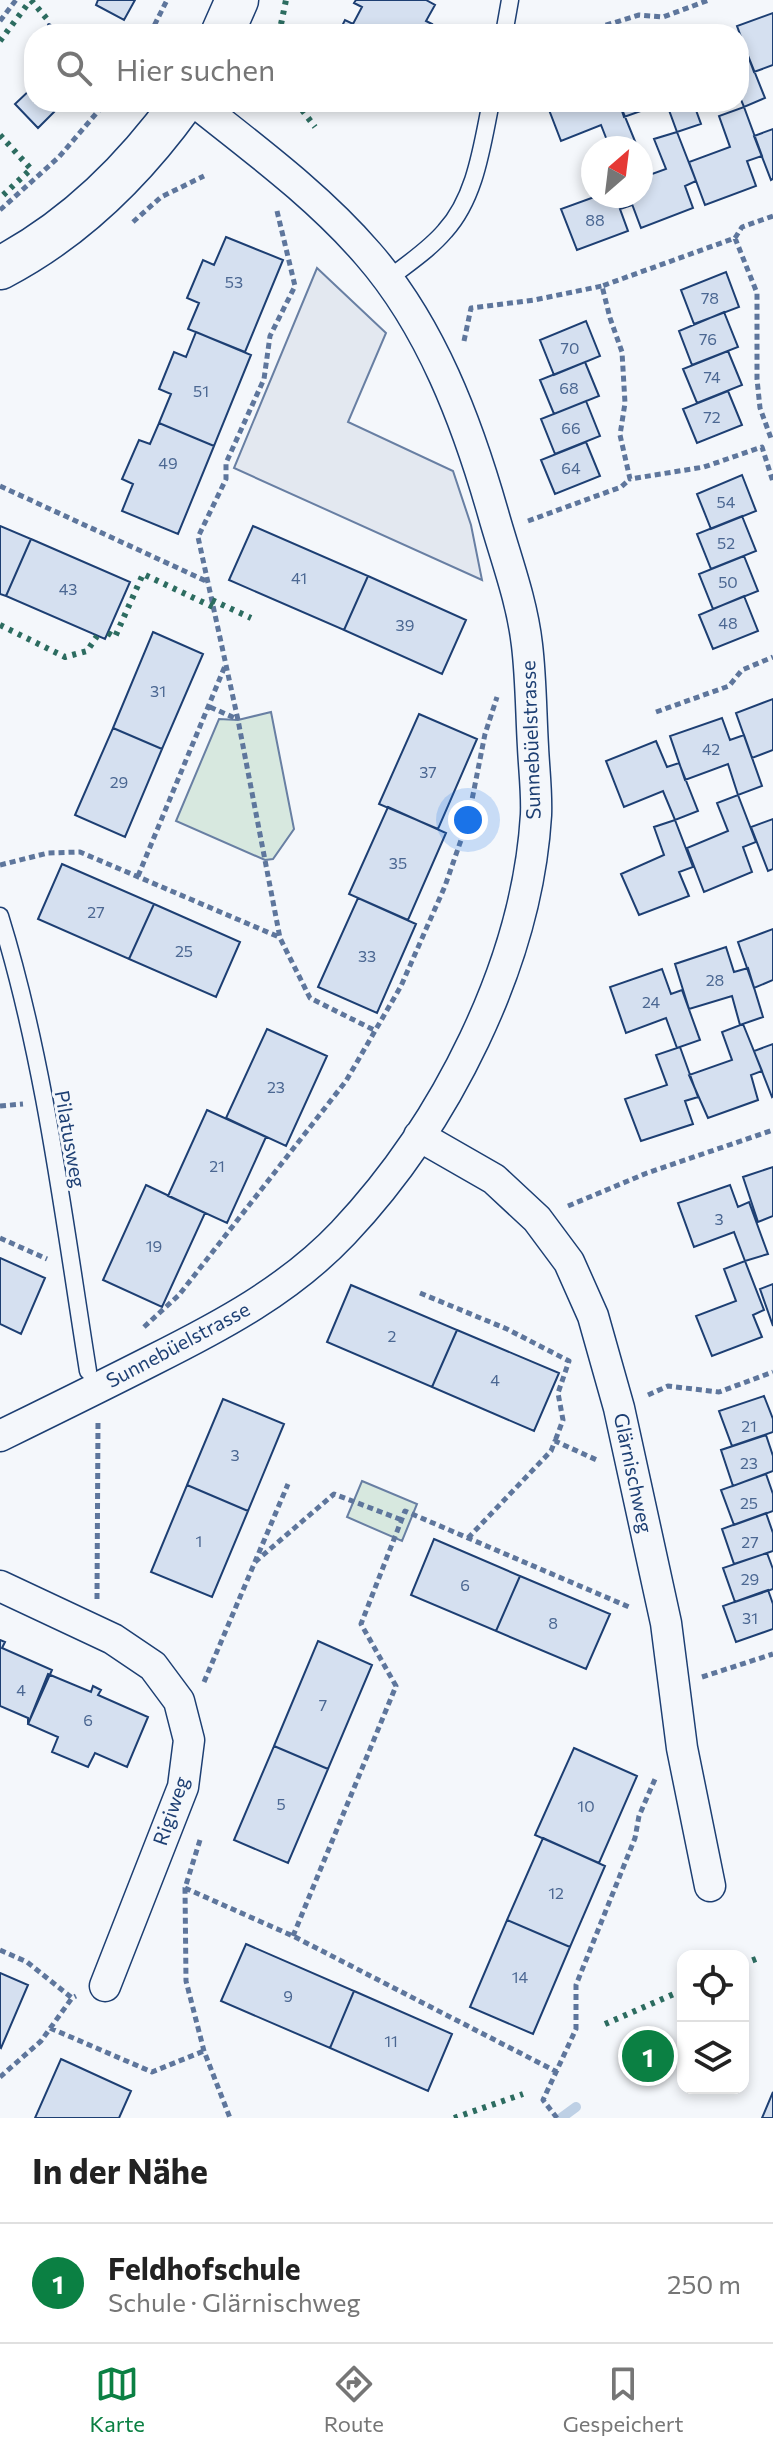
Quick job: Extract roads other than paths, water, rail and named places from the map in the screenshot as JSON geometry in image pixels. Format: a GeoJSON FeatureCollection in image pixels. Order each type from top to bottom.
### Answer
{"type":"FeatureCollection","features":[{"type":"Feature","properties":{"kind":"street"},"geometry":{"type":"LineString","coordinates":[[226,24],[237,0]]}},
{"type":"Feature","properties":{"kind":"street"},"geometry":{"type":"LineString","coordinates":[[0,268],[25,255],[75,220],[124,176],[176,112]]}},
{"type":"Feature","properties":{"kind":"street","name":"Sunnebüelstrasse"},"geometry":{"type":"LineString","coordinates":[[0,1436],[229,1321],[286,1283],[341,1235],[389,1179],[419,1136],[465,1058],[496,988],[516,929],[527,877],[536,814],[527,642],[479,463],[454,400],[430,349],[368,254],[329,214],[207,112]]}},
{"type":"Feature","properties":{"kind":"street","name":"Glärnischweg"},"geometry":{"type":"LineString","coordinates":[[419,1136],[494,1179],[537,1219],[569,1262],[593,1316],[619,1408],[666,1623],[685,1763],[710,1886]]}},
{"type":"Feature","properties":{"kind":"street","name":"Rigiweg"},"geometry":{"type":"LineString","coordinates":[[0,1586],[113,1639],[153,1666],[179,1701],[189,1740],[183,1787],[105,1986]]}},
{"type":"Feature","properties":{"kind":"lane"},"geometry":{"type":"LineString","coordinates":[[506,24],[510,0]]}},
{"type":"Feature","properties":{"kind":"lane"},"geometry":{"type":"LineString","coordinates":[[387,280],[428,249],[448,229],[461,208],[473,182],[489,112]]}},
{"type":"Feature","properties":{"kind":"lane","name":"Pilatusweg"},"geometry":{"type":"LineString","coordinates":[[0,916],[14,962],[39,1078],[88,1371]]}},
{"type":"Feature","properties":{"kind":"waterway"},"geometry":{"type":"LineString","coordinates":[[561,2118],[576,2107]]}},
{"type":"Feature","properties":{"kind":"place","name":"Feldhofschule"},"geometry":{"type":"Point","coordinates":[648,2056]}}]}
